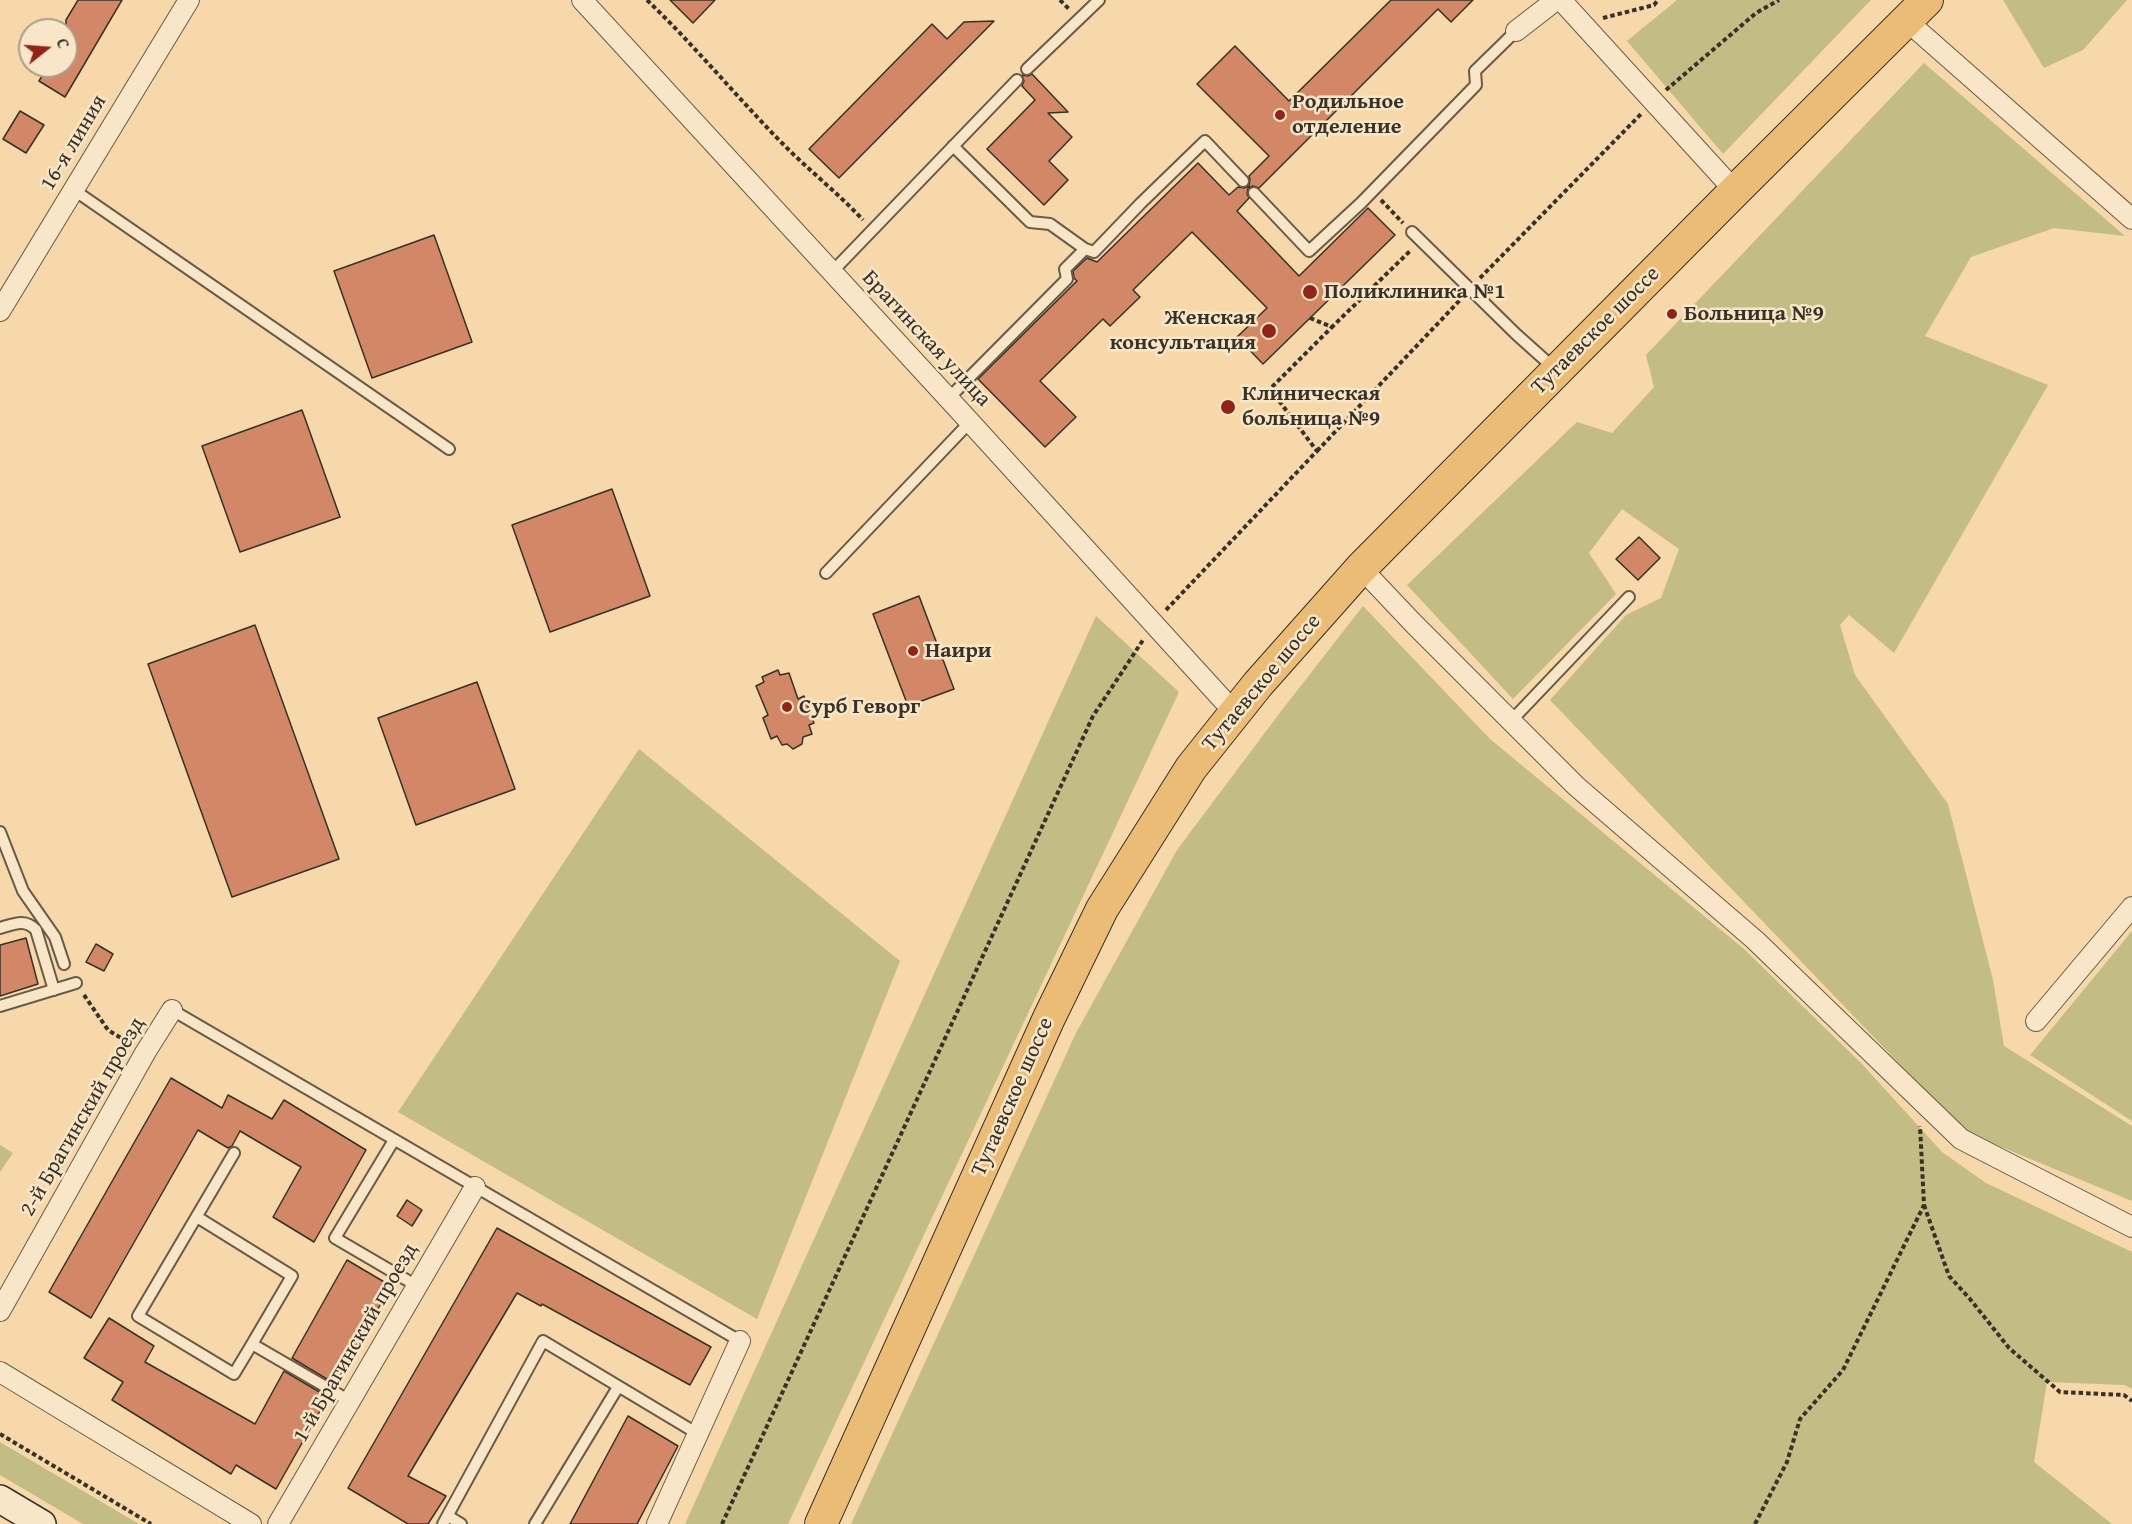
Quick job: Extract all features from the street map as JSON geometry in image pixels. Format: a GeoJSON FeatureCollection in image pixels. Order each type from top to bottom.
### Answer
{"type":"FeatureCollection","features":[{"type":"Feature","properties":{"kind":"main road","name":"Тутаевское шоссе"},"geometry":{"type":"LineString","coordinates":[[821,1524],[1044,1029],[1102,909],[1191,768],[1234,712],[1361,568],[1917,10]]}},
{"type":"Feature","properties":{"kind":"street","name":"16-я линия"},"geometry":{"type":"LineString","coordinates":[[0,311],[7,287],[74,190],[189,0]]}},
{"type":"Feature","properties":{"kind":"street","name":"Брагинская улица"},"geometry":{"type":"LineString","coordinates":[[582,0],[1234,712]]}},
{"type":"Feature","properties":{"kind":"street"},"geometry":{"type":"LineString","coordinates":[[1516,31],[1559,0],[1735,191]]}},
{"type":"Feature","properties":{"kind":"street"},"geometry":{"type":"LineString","coordinates":[[1917,10],[2132,219]]}},
{"type":"Feature","properties":{"kind":"street"},"geometry":{"type":"LineString","coordinates":[[1361,568],[1576,786],[1755,940],[1961,1139],[2132,1227]]}},
{"type":"Feature","properties":{"kind":"street"},"geometry":{"type":"LineString","coordinates":[[2037,1021],[2132,907]]}},
{"type":"Feature","properties":{"kind":"street","name":"2-й Брагинский проезд"},"geometry":{"type":"LineString","coordinates":[[0,1311],[145,1053],[172,1010]]}},
{"type":"Feature","properties":{"kind":"street","name":"1-й Брагинский проезд"},"geometry":{"type":"LineString","coordinates":[[278,1524],[475,1187]]}},
{"type":"Feature","properties":{"kind":"street"},"geometry":{"type":"LineString","coordinates":[[657,1524],[740,1341]]}},
{"type":"Feature","properties":{"kind":"street"},"geometry":{"type":"LineString","coordinates":[[0,1372],[250,1524]]}},
{"type":"Feature","properties":{"kind":"street"},"geometry":{"type":"LineString","coordinates":[[0,1499],[42,1524]]}},
{"type":"Feature","properties":{"kind":"lane"},"geometry":{"type":"LineString","coordinates":[[1027,69],[1100,0]]}},
{"type":"Feature","properties":{"kind":"lane"},"geometry":{"type":"LineString","coordinates":[[1254,193],[1309,251],[1372,191],[1476,85],[1475,71],[1516,31]]}},
{"type":"Feature","properties":{"kind":"lane"},"geometry":{"type":"LineString","coordinates":[[831,273],[1017,80]]}},
{"type":"Feature","properties":{"kind":"lane"},"geometry":{"type":"LineString","coordinates":[[953,146],[1030,222],[1050,224],[1085,249],[1094,252],[1206,141],[1244,181]]}},
{"type":"Feature","properties":{"kind":"lane"},"geometry":{"type":"LineString","coordinates":[[74,190],[449,449]]}},
{"type":"Feature","properties":{"kind":"lane"},"geometry":{"type":"LineString","coordinates":[[1412,232],[1517,335],[1558,371]]}},
{"type":"Feature","properties":{"kind":"lane"},"geometry":{"type":"LineString","coordinates":[[948,399],[1066,279],[1065,269],[1085,249]]}},
{"type":"Feature","properties":{"kind":"lane"},"geometry":{"type":"LineString","coordinates":[[826,573],[970,422]]}},
{"type":"Feature","properties":{"kind":"lane"},"geometry":{"type":"LineString","coordinates":[[1511,721],[1629,597]]}},
{"type":"Feature","properties":{"kind":"lane"},"geometry":{"type":"LineString","coordinates":[[0,832],[23,891],[56,937],[64,964]]}},
{"type":"Feature","properties":{"kind":"lane"},"geometry":{"type":"LineString","coordinates":[[0,928],[22,922],[31,924],[36,930],[54,990]]}},
{"type":"Feature","properties":{"kind":"lane"},"geometry":{"type":"LineString","coordinates":[[0,1006],[76,983]]}},
{"type":"Feature","properties":{"kind":"lane"},"geometry":{"type":"LineString","coordinates":[[172,1010],[740,1341]]}},
{"type":"Feature","properties":{"kind":"lane"},"geometry":{"type":"LineString","coordinates":[[394,1140],[335,1238],[417,1286]]}},
{"type":"Feature","properties":{"kind":"lane"},"geometry":{"type":"LineString","coordinates":[[197,1217],[292,1276],[234,1374],[138,1316],[234,1153]]}},
{"type":"Feature","properties":{"kind":"lane"},"geometry":{"type":"LineString","coordinates":[[462,1524],[446,1520],[543,1341],[698,1434]]}},
{"type":"Feature","properties":{"kind":"lane"},"geometry":{"type":"LineString","coordinates":[[252,1344],[350,1401]]}},
{"type":"Feature","properties":{"kind":"lane"},"geometry":{"type":"LineString","coordinates":[[535,1524],[618,1387]]}},
{"type":"Feature","properties":{"kind":"path"},"geometry":{"type":"LineString","coordinates":[[647,0],[676,27],[781,142],[841,196],[873,230]]}},
{"type":"Feature","properties":{"kind":"path"},"geometry":{"type":"LineString","coordinates":[[1588,29],[1599,19],[1654,5],[1658,0]]}},
{"type":"Feature","properties":{"kind":"path"},"geometry":{"type":"LineString","coordinates":[[722,1524],[1093,716],[1154,623],[1470,288],[1653,101],[1756,13],[1779,0]]}},
{"type":"Feature","properties":{"kind":"path"},"geometry":{"type":"LineString","coordinates":[[1372,191],[1412,232]]}},
{"type":"Feature","properties":{"kind":"path"},"geometry":{"type":"LineString","coordinates":[[1317,451],[1270,389],[1421,240]]}},
{"type":"Feature","properties":{"kind":"path"},"geometry":{"type":"LineString","coordinates":[[1310,318],[1332,327]]}},
{"type":"Feature","properties":{"kind":"path"},"geometry":{"type":"LineString","coordinates":[[76,983],[108,1030],[145,1053]]}},
{"type":"Feature","properties":{"kind":"path"},"geometry":{"type":"LineString","coordinates":[[1918,1098],[1924,1205],[1949,1276],[2009,1348],[2060,1392],[2124,1395],[2132,1401]]}},
{"type":"Feature","properties":{"kind":"path"},"geometry":{"type":"LineString","coordinates":[[1755,1524],[1787,1462],[1800,1419],[1843,1370],[1924,1205]]}},
{"type":"Feature","properties":{"kind":"path"},"geometry":{"type":"LineString","coordinates":[[0,1434],[151,1524]]}},
{"type":"Feature","properties":{"kind":"shaded area"},"geometry":{"type":"Polygon","coordinates":[[[1677,0],[1871,0],[1723,154],[1627,41],[1677,0]]]}},
{"type":"Feature","properties":{"kind":"shaded area"},"geometry":{"type":"Polygon","coordinates":[[[2003,0],[2127,0],[2083,50],[2044,68],[2003,0]]]}},
{"type":"Feature","properties":{"kind":"shaded area"},"geometry":{"type":"Polygon","coordinates":[[[1924,63],[2125,236],[2054,228],[1971,257],[1925,336],[2048,385],[1894,653],[1849,615],[1840,625],[1855,675],[1948,804],[1993,980],[2004,1046],[2132,1126],[2132,1201],[1965,1132],[1550,700],[1626,615],[1661,598],[1679,549],[1622,509],[1589,553],[1616,594],[1513,699],[1407,585],[1577,422],[1612,433],[1654,387],[1646,355],[1924,63]]]}},
{"type":"Feature","properties":{"kind":"shaded area"},"geometry":{"type":"Polygon","coordinates":[[[1363,606],[1490,739],[1744,949],[1862,1064],[1942,1152],[1986,1183],[2132,1252],[2132,1389],[2125,1385],[2047,1382],[2034,1462],[2112,1524],[851,1524],[1076,1033],[1177,850],[1363,606]]]}},
{"type":"Feature","properties":{"kind":"shaded area"},"geometry":{"type":"Polygon","coordinates":[[[1096,616],[1179,692],[788,1524],[685,1524],[1096,616]]]}},
{"type":"Feature","properties":{"kind":"shaded area"},"geometry":{"type":"Polygon","coordinates":[[[639,749],[900,961],[757,1319],[398,1112],[639,749]]]}},
{"type":"Feature","properties":{"kind":"shaded area"},"geometry":{"type":"Polygon","coordinates":[[[2132,931],[2132,1121],[2030,1055],[2132,931]]]}},
{"type":"Feature","properties":{"kind":"shaded area"},"geometry":{"type":"Polygon","coordinates":[[[0,1145],[13,1153],[0,1172],[0,1145]]]}},
{"type":"Feature","properties":{"kind":"shaded area"},"geometry":{"type":"Polygon","coordinates":[[[0,1442],[139,1524],[83,1524],[0,1475],[0,1442]]]}},
{"type":"Feature","properties":{"kind":"building"},"geometry":{"type":"Polygon","coordinates":[[[78,0],[122,0],[78,75],[78,18],[67,18],[78,0]]]}},
{"type":"Feature","properties":{"kind":"building"},"geometry":{"type":"Polygon","coordinates":[[[670,0],[715,0],[693,23],[670,0]]]}},
{"type":"Feature","properties":{"kind":"building"},"geometry":{"type":"Polygon","coordinates":[[[1391,0],[1473,0],[1451,22],[1438,9],[1259,188],[1253,186],[1248,188],[1249,198],[1237,211],[1299,276],[1368,208],[1395,235],[1263,364],[1237,337],[1267,308],[1192,232],[1133,290],[1140,297],[1110,326],[1103,319],[1040,381],[1076,417],[1045,447],[978,379],[1077,281],[1073,271],[1087,258],[1097,262],[1198,163],[1229,195],[1238,187],[1249,186],[1249,176],[1269,156],[1197,84],[1235,46],[1289,101],[1391,0]]]}},
{"type":"Feature","properties":{"kind":"building"},"geometry":{"type":"Polygon","coordinates":[[[994,21],[839,178],[809,149],[932,24],[947,39],[964,22],[994,21]]]}},
{"type":"Feature","properties":{"kind":"building"},"geometry":{"type":"Polygon","coordinates":[[[1032,74],[1068,112],[1048,113],[1072,137],[1049,161],[1068,180],[1044,205],[987,149],[1035,100],[1022,86],[1024,81],[1022,75],[1032,74]]]}},
{"type":"Feature","properties":{"kind":"building"},"geometry":{"type":"Polygon","coordinates":[[[41,78],[76,78],[65,97],[39,81],[41,78]]]}},
{"type":"Feature","properties":{"kind":"building"},"geometry":{"type":"Polygon","coordinates":[[[20,111],[44,125],[26,153],[3,139],[20,111]]]}},
{"type":"Feature","properties":{"kind":"building"},"geometry":{"type":"Polygon","coordinates":[[[434,235],[472,342],[372,378],[334,271],[434,235]]]}},
{"type":"Feature","properties":{"kind":"building"},"geometry":{"type":"Polygon","coordinates":[[[302,410],[340,517],[240,552],[202,446],[302,410]]]}},
{"type":"Feature","properties":{"kind":"building"},"geometry":{"type":"Polygon","coordinates":[[[612,489],[650,596],[550,632],[512,525],[612,489]]]}},
{"type":"Feature","properties":{"kind":"building"},"geometry":{"type":"Polygon","coordinates":[[[1639,537],[1660,558],[1638,580],[1616,559],[1639,537]]]}},
{"type":"Feature","properties":{"kind":"building","name":"Наири"},"geometry":{"type":"Polygon","coordinates":[[[919,596],[954,689],[908,706],[873,614],[919,596]]]}},
{"type":"Feature","properties":{"kind":"building"},"geometry":{"type":"Polygon","coordinates":[[[255,625],[339,859],[232,897],[148,664],[255,625]]]}},
{"type":"Feature","properties":{"kind":"building","name":"Сурб Геворг"},"geometry":{"type":"Polygon","coordinates":[[[778,670],[780,675],[789,673],[798,699],[804,696],[814,723],[809,725],[812,734],[803,737],[802,744],[793,749],[787,744],[782,745],[777,736],[771,739],[763,718],[768,715],[756,686],[764,682],[762,677],[778,670]]]}},
{"type":"Feature","properties":{"kind":"building"},"geometry":{"type":"Polygon","coordinates":[[[477,682],[515,789],[416,825],[378,718],[477,682]]]}},
{"type":"Feature","properties":{"kind":"building"},"geometry":{"type":"Polygon","coordinates":[[[26,938],[38,984],[0,996],[0,945],[26,938]]]}},
{"type":"Feature","properties":{"kind":"building"},"geometry":{"type":"Polygon","coordinates":[[[96,944],[113,954],[104,971],[86,962],[96,944]]]}},
{"type":"Feature","properties":{"kind":"building"},"geometry":{"type":"Polygon","coordinates":[[[171,1078],[222,1108],[228,1095],[272,1119],[284,1100],[366,1150],[314,1242],[273,1217],[301,1167],[240,1131],[232,1146],[228,1148],[198,1130],[91,1318],[49,1292],[171,1078]]]}},
{"type":"Feature","properties":{"kind":"building"},"geometry":{"type":"Polygon","coordinates":[[[407,1200],[422,1210],[412,1226],[397,1216],[407,1200]]]}},
{"type":"Feature","properties":{"kind":"building"},"geometry":{"type":"Polygon","coordinates":[[[497,1228],[711,1347],[690,1385],[542,1304],[541,1306],[517,1293],[408,1476],[446,1496],[428,1524],[408,1524],[348,1488],[497,1228]]]}},
{"type":"Feature","properties":{"kind":"building"},"geometry":{"type":"Polygon","coordinates":[[[347,1260],[391,1286],[335,1384],[292,1358],[347,1260]]]}},
{"type":"Feature","properties":{"kind":"building"},"geometry":{"type":"Polygon","coordinates":[[[109,1318],[154,1346],[145,1362],[255,1424],[284,1371],[328,1397],[276,1489],[236,1465],[231,1474],[112,1400],[123,1382],[84,1358],[109,1318]]]}},
{"type":"Feature","properties":{"kind":"building"},"geometry":{"type":"Polygon","coordinates":[[[628,1416],[678,1446],[637,1524],[570,1524],[628,1416]]]}},
{"type":"Feature","properties":{"kind":"place","name":"Родильное отделение"},"geometry":{"type":"Point","coordinates":[1280,115]}},
{"type":"Feature","properties":{"kind":"place","name":"Поликлиника №1"},"geometry":{"type":"Point","coordinates":[1310,292]}},
{"type":"Feature","properties":{"kind":"place","name":"Больница №9"},"geometry":{"type":"Point","coordinates":[1672,314]}},
{"type":"Feature","properties":{"kind":"place","name":"Женская консультация"},"geometry":{"type":"Point","coordinates":[1269,331]}},
{"type":"Feature","properties":{"kind":"place","name":"Клиническая больница №9"},"geometry":{"type":"Point","coordinates":[1228,407]}},
{"type":"Feature","properties":{"kind":"place","name":"Наири"},"geometry":{"type":"Point","coordinates":[913,651]}},
{"type":"Feature","properties":{"kind":"place","name":"Сурб Геворг"},"geometry":{"type":"Point","coordinates":[787,707]}}]}
